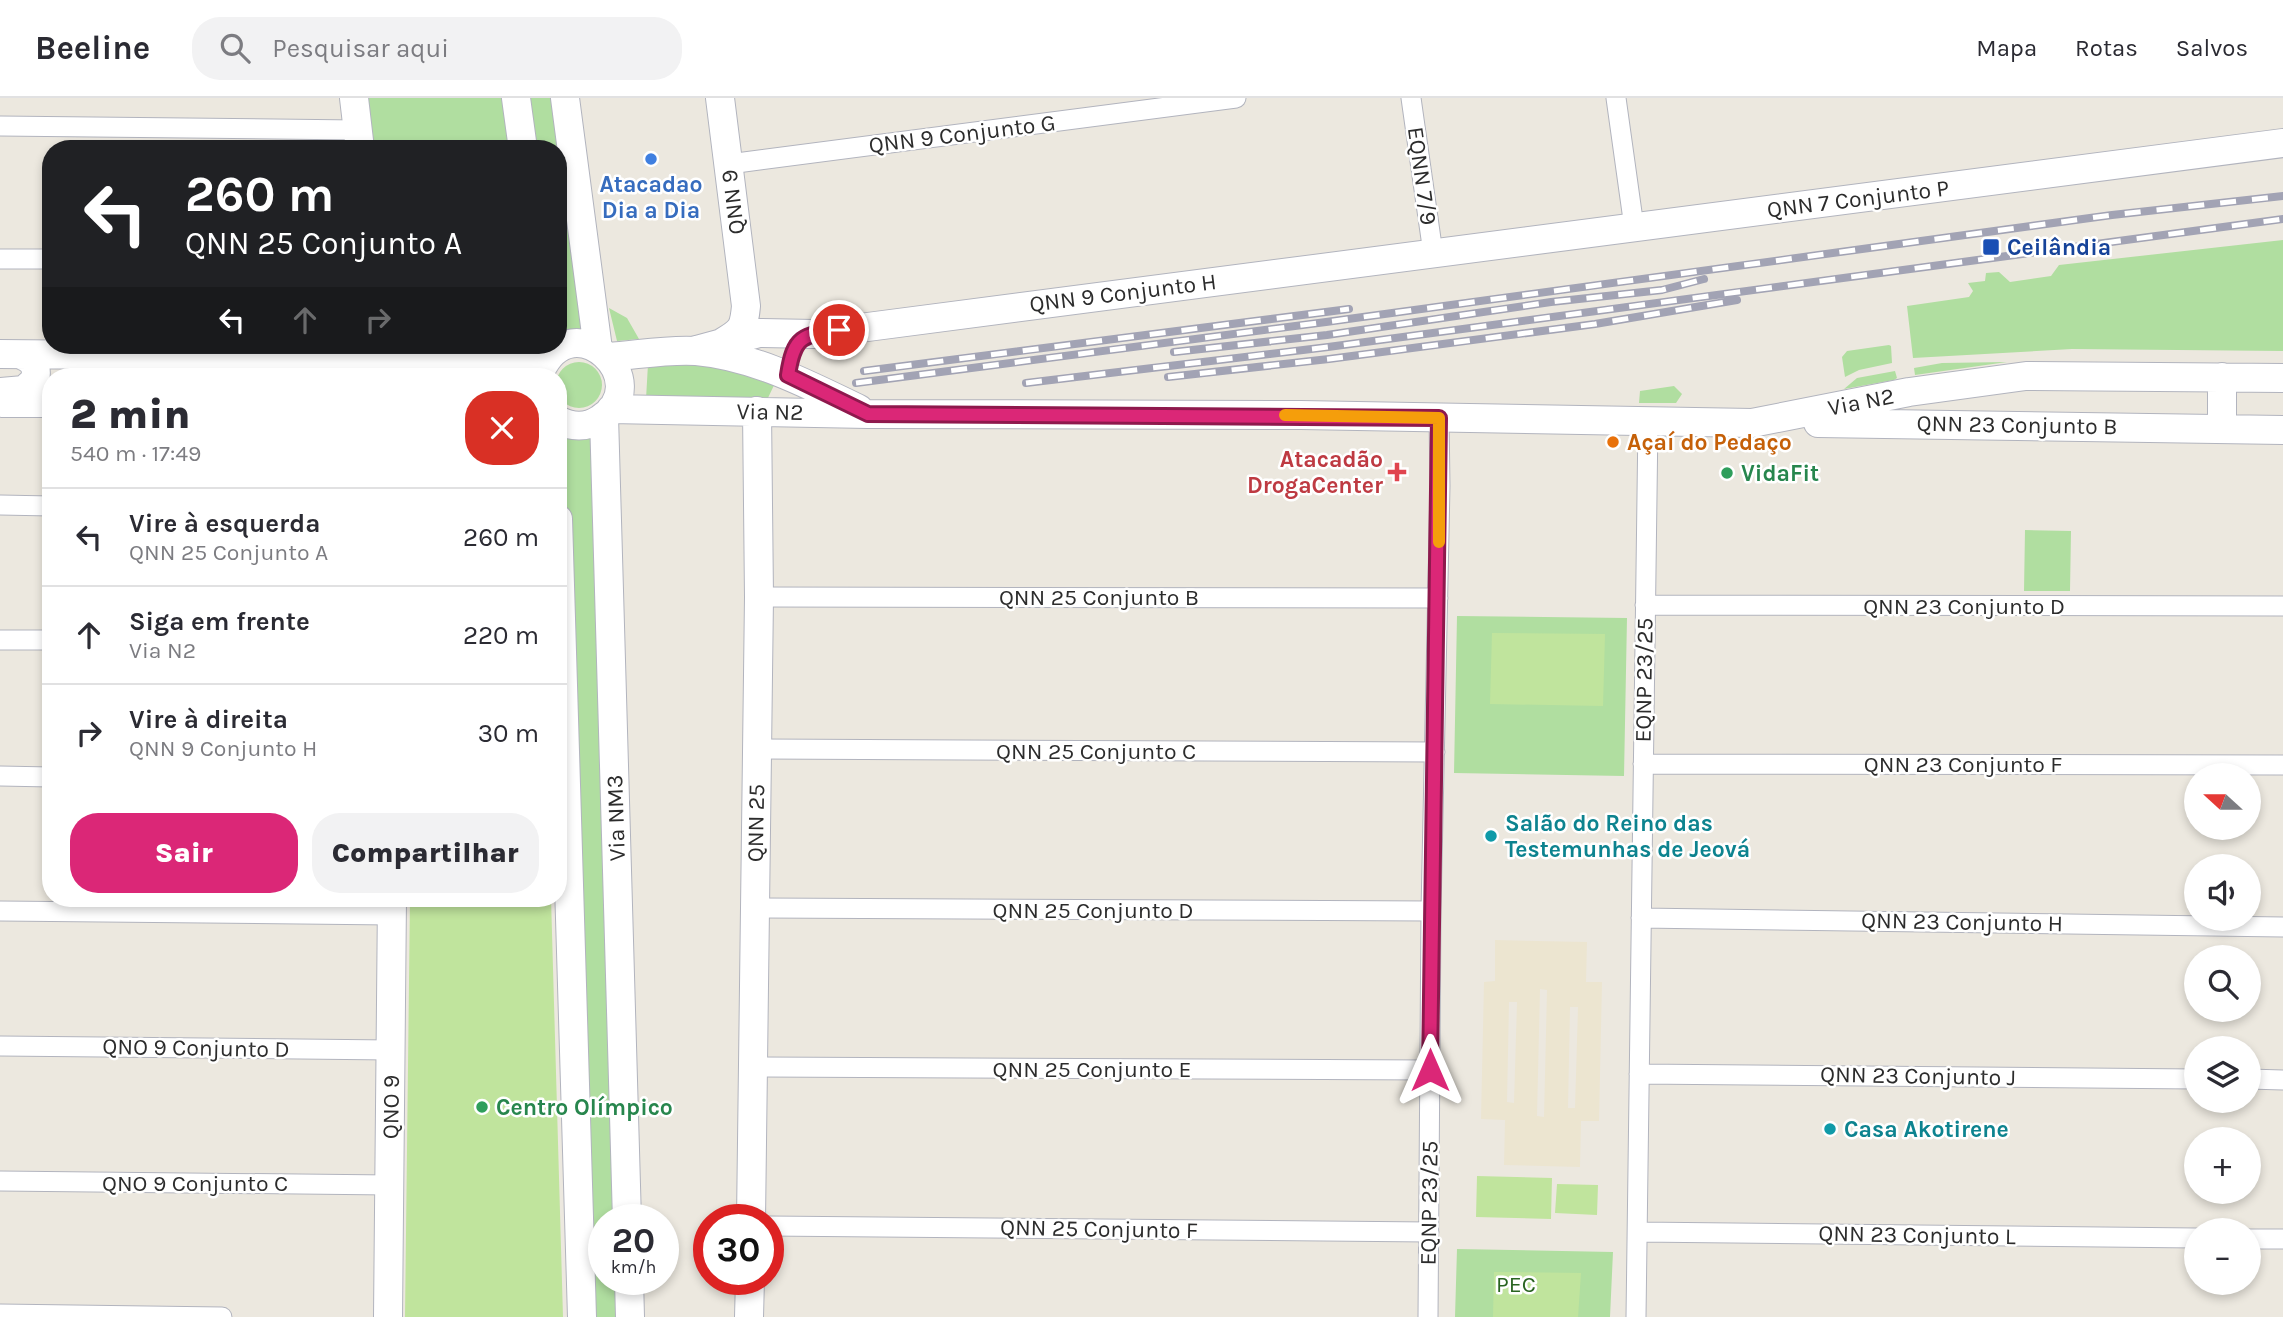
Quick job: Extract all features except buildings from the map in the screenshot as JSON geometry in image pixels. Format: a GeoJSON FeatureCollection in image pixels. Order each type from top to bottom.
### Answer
{"type":"FeatureCollection","features":[{"type":"Feature","properties":{"kind":"main road"},"geometry":{"type":"LineString","coordinates":[[354,98],[359,139]]}},
{"type":"Feature","properties":{"kind":"main road"},"geometry":{"type":"LineString","coordinates":[[516,98],[522,140]]}},
{"type":"Feature","properties":{"kind":"main road"},"geometry":{"type":"LineString","coordinates":[[565,98],[603,353]]}},
{"type":"Feature","properties":{"kind":"main road","name":"QNN 9"},"geometry":{"type":"LineString","coordinates":[[720,98],[746,306],[759,333],[788,375]]}},
{"type":"Feature","properties":{"kind":"main road","name":"QNN 7 Conjunto P"},"geometry":{"type":"LineString","coordinates":[[1433,253],[2283,143]]}},
{"type":"Feature","properties":{"kind":"main road","name":"QNN 9 Conjunto H"},"geometry":{"type":"LineString","coordinates":[[692,351],[759,333],[814,334],[1433,253]]}},
{"type":"Feature","properties":{"kind":"main road"},"geometry":{"type":"LineString","coordinates":[[723,342],[744,325],[746,306]]}},
{"type":"Feature","properties":{"kind":"main road"},"geometry":{"type":"LineString","coordinates":[[764,415],[788,375],[794,346],[814,334]]}},
{"type":"Feature","properties":{"kind":"main road","name":"Via N2"},"geometry":{"type":"LineString","coordinates":[[567,346],[584,344],[603,353],[692,351],[723,354],[788,375],[868,414]]}},
{"type":"Feature","properties":{"kind":"main road","name":"Via NM3"},"geometry":{"type":"LineString","coordinates":[[603,353],[617,370],[620,386],[616,401],[608,412],[627,1204]]}},
{"type":"Feature","properties":{"kind":"main road"},"geometry":{"type":"LineString","coordinates":[[10,354],[264,357],[324,354]]}},
{"type":"Feature","properties":{"kind":"main road"},"geometry":{"type":"LineString","coordinates":[[0,392],[24,390],[35,380],[34,364],[10,354]]}},
{"type":"Feature","properties":{"kind":"main road"},"geometry":{"type":"LineString","coordinates":[[438,354],[544,360]]}},
{"type":"Feature","properties":{"kind":"main road"},"geometry":{"type":"LineString","coordinates":[[204,368],[264,357]]}},
{"type":"Feature","properties":{"kind":"main road"},"geometry":{"type":"LineString","coordinates":[[75,368],[137,368]]}},
{"type":"Feature","properties":{"kind":"main road","name":"Via N2"},"geometry":{"type":"LineString","coordinates":[[567,423],[585,425],[608,412],[1752,423],[1909,392],[2026,376],[2283,378]]}},
{"type":"Feature","properties":{"kind":"main road"},"geometry":{"type":"LineString","coordinates":[[2222,377],[2222,429]]}},
{"type":"Feature","properties":{"kind":"main road"},"geometry":{"type":"LineString","coordinates":[[0,403],[42,403]]}},
{"type":"Feature","properties":{"kind":"main road","name":"QNN 25"},"geometry":{"type":"LineString","coordinates":[[751,1204],[764,415]]}},
{"type":"Feature","properties":{"kind":"main road","name":"QNN 23 Conjunto B"},"geometry":{"type":"LineString","coordinates":[[1752,423],[2283,430]]}},
{"type":"Feature","properties":{"kind":"main road"},"geometry":{"type":"LineString","coordinates":[[567,818],[582,1317]]}},
{"type":"Feature","properties":{"kind":"main road","name":"QNO 9"},"geometry":{"type":"LineString","coordinates":[[388,1317],[392,907]]}},
{"type":"Feature","properties":{"kind":"main road"},"geometry":{"type":"LineString","coordinates":[[629,1295],[630,1317]]}},
{"type":"Feature","properties":{"kind":"main road"},"geometry":{"type":"LineString","coordinates":[[749,1317],[750,1295]]}},
{"type":"Feature","properties":{"kind":"street","name":"QNN 9 Conjunto G"},"geometry":{"type":"LineString","coordinates":[[729,164],[1236,98]]}},
{"type":"Feature","properties":{"kind":"street","name":"EQNN 7/9"},"geometry":{"type":"LineString","coordinates":[[1411,98],[1433,253]]}},
{"type":"Feature","properties":{"kind":"street"},"geometry":{"type":"LineString","coordinates":[[1616,98],[1634,227]]}},
{"type":"Feature","properties":{"kind":"street"},"geometry":{"type":"LineString","coordinates":[[0,125],[359,139]]}},
{"type":"Feature","properties":{"kind":"street"},"geometry":{"type":"LineString","coordinates":[[0,259],[42,259]]}},
{"type":"Feature","properties":{"kind":"street","name":"EQNP 23/25"},"geometry":{"type":"LineString","coordinates":[[1428,1317],[1439,418]]}},
{"type":"Feature","properties":{"kind":"street","name":"EQNP 23/25"},"geometry":{"type":"LineString","coordinates":[[1636,1317],[1648,421]]}},
{"type":"Feature","properties":{"kind":"street"},"geometry":{"type":"LineString","coordinates":[[0,505],[42,506]]}},
{"type":"Feature","properties":{"kind":"street","name":"QNN 25 Conjunto B"},"geometry":{"type":"LineString","coordinates":[[759,597],[1438,598]]}},
{"type":"Feature","properties":{"kind":"street","name":"QNN 23 Conjunto D"},"geometry":{"type":"LineString","coordinates":[[1645,605],[2283,606]]}},
{"type":"Feature","properties":{"kind":"street"},"geometry":{"type":"LineString","coordinates":[[0,640],[42,640]]}},
{"type":"Feature","properties":{"kind":"street","name":"QNN 25 Conjunto C"},"geometry":{"type":"LineString","coordinates":[[757,749],[1435,752]]}},
{"type":"Feature","properties":{"kind":"street","name":"QNN 23 Conjunto F"},"geometry":{"type":"LineString","coordinates":[[1643,764],[2283,765]]}},
{"type":"Feature","properties":{"kind":"street"},"geometry":{"type":"LineString","coordinates":[[0,776],[42,777]]}},
{"type":"Feature","properties":{"kind":"street"},"geometry":{"type":"LineString","coordinates":[[0,911],[392,907]]}},
{"type":"Feature","properties":{"kind":"street","name":"QNN 25 Conjunto D"},"geometry":{"type":"LineString","coordinates":[[755,908],[1431,911]]}},
{"type":"Feature","properties":{"kind":"street","name":"QNN 23 Conjunto H"},"geometry":{"type":"LineString","coordinates":[[1641,918],[2283,927]]}},
{"type":"Feature","properties":{"kind":"street","name":"QNO 9 Conjunto D"},"geometry":{"type":"LineString","coordinates":[[0,1046],[391,1050]]}},
{"type":"Feature","properties":{"kind":"street","name":"QNN 25 Conjunto E"},"geometry":{"type":"LineString","coordinates":[[753,1067],[1430,1070]]}},
{"type":"Feature","properties":{"kind":"street","name":"QNN 23 Conjunto J"},"geometry":{"type":"LineString","coordinates":[[1640,1074],[2184,1079]]}},
{"type":"Feature","properties":{"kind":"street"},"geometry":{"type":"LineString","coordinates":[[2261,1079],[2283,1080]]}},
{"type":"Feature","properties":{"kind":"street","name":"QNO 9 Conjunto C"},"geometry":{"type":"LineString","coordinates":[[0,1181],[390,1185]]}},
{"type":"Feature","properties":{"kind":"street","name":"QNN 25 Conjunto F"},"geometry":{"type":"LineString","coordinates":[[784,1226],[1429,1232]]}},
{"type":"Feature","properties":{"kind":"street","name":"QNN 23 Conjunto L"},"geometry":{"type":"LineString","coordinates":[[1638,1232],[2184,1238]]}},
{"type":"Feature","properties":{"kind":"street"},"geometry":{"type":"LineString","coordinates":[[2261,1239],[2283,1239]]}},
{"type":"Feature","properties":{"kind":"street"},"geometry":{"type":"LineString","coordinates":[[0,1314],[222,1317]]}},
{"type":"Feature","properties":{"kind":"shaded area"},"geometry":{"type":"Polygon","coordinates":[[[1495,940],[1587,942],[1586,982],[1602,982],[1599,1121],[1581,1121],[1580,1167],[1504,1165],[1505,1120],[1481,1119],[1484,982],[1495,981],[1495,940]],[[1540,989],[1537,1116],[1544,1117],[1547,990],[1540,989]],[[1509,1002],[1507,1102],[1514,1103],[1517,1002],[1509,1002]],[[1570,1007],[1568,1108],[1575,1108],[1578,1007],[1570,1007]]]}},
{"type":"Feature","properties":{"kind":"green space"},"geometry":{"type":"Polygon","coordinates":[[[366,98],[506,98],[512,140],[372,140],[366,98]]]}},
{"type":"Feature","properties":{"kind":"green space"},"geometry":{"type":"Polygon","coordinates":[[[524,98],[556,98],[561,140],[530,140],[524,98]]]}},
{"type":"Feature","properties":{"kind":"green space"},"geometry":{"type":"Polygon","coordinates":[[[567,200],[581,329],[567,335],[567,200]]]}},
{"type":"Feature","properties":{"kind":"green space"},"geometry":{"type":"Polygon","coordinates":[[[2283,240],[2283,351],[2072,349],[1913,358],[1907,306],[1969,297],[1973,291],[1968,283],[1985,281],[1986,273],[1999,272],[2010,282],[2051,276],[2059,265],[2283,240]]]}},
{"type":"Feature","properties":{"kind":"green space"},"geometry":{"type":"Polygon","coordinates":[[[609,308],[627,318],[639,339],[617,341],[609,308]]]}},
{"type":"Feature","properties":{"kind":"green space"},"geometry":{"type":"Polygon","coordinates":[[[1889,345],[1892,363],[1859,370],[1845,377],[1842,357],[1847,351],[1889,345]]]}},
{"type":"Feature","properties":{"kind":"green space"},"geometry":{"type":"Polygon","coordinates":[[[692,359],[776,381],[767,400],[646,399],[648,364],[692,359]]]}},
{"type":"Feature","properties":{"kind":"green space"},"geometry":{"type":"Polygon","coordinates":[[[579,362],[588,364],[600,376],[602,385],[595,401],[579,408],[567,404],[567,368],[564,368],[579,362]]]}},
{"type":"Feature","properties":{"kind":"green space"},"geometry":{"type":"Polygon","coordinates":[[[2007,362],[1915,375],[1914,368],[1942,363],[2007,362]]]}},
{"type":"Feature","properties":{"kind":"green space"},"geometry":{"type":"Polygon","coordinates":[[[1895,371],[1897,378],[1894,380],[1844,389],[1857,378],[1895,371]]]}},
{"type":"Feature","properties":{"kind":"green space"},"geometry":{"type":"Polygon","coordinates":[[[1674,386],[1682,394],[1676,403],[1639,403],[1640,391],[1674,386]]]}},
{"type":"Feature","properties":{"kind":"green space"},"geometry":{"type":"Polygon","coordinates":[[[567,432],[595,432],[618,1204],[588,1204],[588,1258],[569,702],[567,432]]]}},
{"type":"Feature","properties":{"kind":"green space"},"geometry":{"type":"Polygon","coordinates":[[[2025,530],[2071,531],[2070,591],[2024,591],[2025,530]]]}},
{"type":"Feature","properties":{"kind":"green space"},"geometry":{"type":"Polygon","coordinates":[[[1457,616],[1627,618],[1624,776],[1454,773],[1457,616]]]}},
{"type":"Feature","properties":{"kind":"green space"},"geometry":{"type":"Polygon","coordinates":[[[1492,633],[1605,634],[1603,706],[1490,704],[1492,633]]]}},
{"type":"Feature","properties":{"kind":"green space","name":"Centro Olímpico"},"geometry":{"type":"Polygon","coordinates":[[[410,907],[551,907],[563,1317],[405,1317],[410,907]]]}},
{"type":"Feature","properties":{"kind":"green space"},"geometry":{"type":"Polygon","coordinates":[[[1477,1176],[1552,1178],[1551,1219],[1476,1217],[1477,1176]]]}},
{"type":"Feature","properties":{"kind":"green space"},"geometry":{"type":"Polygon","coordinates":[[[1557,1184],[1598,1185],[1597,1215],[1555,1213],[1557,1184]]]}},
{"type":"Feature","properties":{"kind":"green space","name":"PEC"},"geometry":{"type":"Polygon","coordinates":[[[1457,1249],[1613,1252],[1610,1317],[1455,1317],[1457,1249]]]}},
{"type":"Feature","properties":{"kind":"green space"},"geometry":{"type":"Polygon","coordinates":[[[1494,1272],[1581,1273],[1578,1317],[1493,1317],[1494,1272]]]}},
{"type":"Feature","properties":{"kind":"green space"},"geometry":{"type":"Polygon","coordinates":[[[589,1295],[620,1295],[621,1317],[590,1317],[589,1295]]]}},
{"type":"Feature","properties":{"kind":"railway"},"geometry":{"type":"LineString","coordinates":[[856,383],[2112,215],[2283,196]]}},
{"type":"Feature","properties":{"kind":"railway"},"geometry":{"type":"LineString","coordinates":[[1026,383],[1328,347],[2283,219]]}},
{"type":"Feature","properties":{"kind":"railway"},"geometry":{"type":"LineString","coordinates":[[1174,352],[1327,335],[1551,302],[1662,290],[1704,279]]}},
{"type":"Feature","properties":{"kind":"railway"},"geometry":{"type":"LineString","coordinates":[[1168,377],[1595,324],[1737,300]]}},
{"type":"Feature","properties":{"kind":"railway"},"geometry":{"type":"LineString","coordinates":[[864,371],[1349,309]]}},
{"type":"Feature","properties":{"kind":"slow traffic"},"geometry":{"type":"LineString","coordinates":[[1285,415],[1439,418],[1439,542]]}},
{"type":"Feature","properties":{"kind":"place","name":"Atacadao Dia a Dia"},"geometry":{"type":"Point","coordinates":[651,159]}},
{"type":"Feature","properties":{"kind":"place","name":"Ceilândia"},"geometry":{"type":"Point","coordinates":[1991,247]}},
{"type":"Feature","properties":{"kind":"place","name":"Açaí do Pedaço"},"geometry":{"type":"Point","coordinates":[1613,442]}},
{"type":"Feature","properties":{"kind":"place","name":"Atacadão DrogaCenter"},"geometry":{"type":"Point","coordinates":[1397,472]}},
{"type":"Feature","properties":{"kind":"place","name":"VidaFit"},"geometry":{"type":"Point","coordinates":[1727,473]}},
{"type":"Feature","properties":{"kind":"place","name":"Salão do Reino das Testemunhas de Jeová"},"geometry":{"type":"Point","coordinates":[1491,836]}},
{"type":"Feature","properties":{"kind":"place","name":"Centro Olímpico"},"geometry":{"type":"Point","coordinates":[482,1107]}},
{"type":"Feature","properties":{"kind":"place","name":"Casa Akotirene"},"geometry":{"type":"Point","coordinates":[1830,1129]}},
{"type":"Feature","properties":{"kind":"route"},"geometry":{"type":"LineString","coordinates":[[839,330],[814,334],[799,341],[791,353],[788,375],[868,414],[1439,418],[1430,1070]]}}]}
